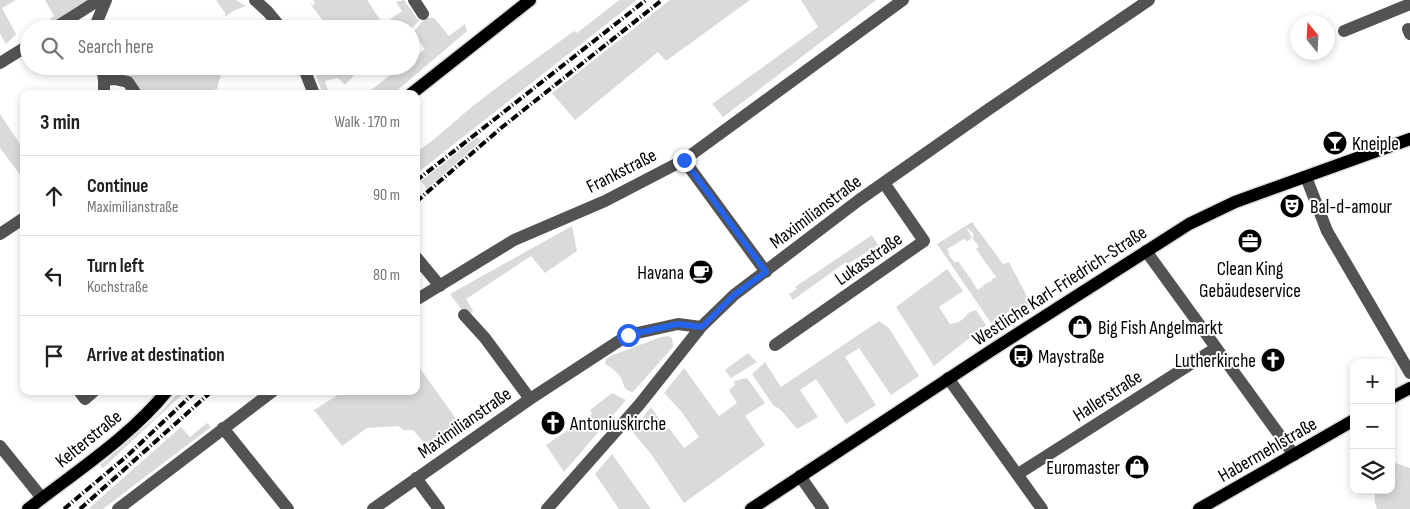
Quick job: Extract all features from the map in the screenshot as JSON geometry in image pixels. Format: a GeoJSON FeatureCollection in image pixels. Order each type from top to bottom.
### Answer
{"type":"FeatureCollection","features":[{"type":"Feature","properties":{"kind":"main road"},"geometry":{"type":"LineString","coordinates":[[416,90],[530,0]]}},
{"type":"Feature","properties":{"kind":"main road","name":"Westliche Karl-Friedrich-Straße"},"geometry":{"type":"LineString","coordinates":[[751,509],[948,378],[1189,224],[1235,202],[1410,139]]}},
{"type":"Feature","properties":{"kind":"main road"},"geometry":{"type":"LineString","coordinates":[[1395,396],[1410,388]]}},
{"type":"Feature","properties":{"kind":"main road","name":"Kelterstraße"},"geometry":{"type":"LineString","coordinates":[[28,509],[128,431],[154,408],[164,395]]}},
{"type":"Feature","properties":{"kind":"main road","name":"Habermehlstraße"},"geometry":{"type":"LineString","coordinates":[[1199,509],[1350,422]]}},
{"type":"Feature","properties":{"kind":"street"},"geometry":{"type":"LineString","coordinates":[[67,20],[99,0]]}},
{"type":"Feature","properties":{"kind":"street"},"geometry":{"type":"LineString","coordinates":[[98,20],[106,0]]}},
{"type":"Feature","properties":{"kind":"street"},"geometry":{"type":"LineString","coordinates":[[255,0],[274,20]]}},
{"type":"Feature","properties":{"kind":"street"},"geometry":{"type":"LineString","coordinates":[[414,0],[424,14]]}},
{"type":"Feature","properties":{"kind":"street","name":"Frankstraße"},"geometry":{"type":"LineString","coordinates":[[420,298],[514,240],[605,201],[684,160],[903,0]]}},
{"type":"Feature","properties":{"kind":"street","name":"Maximilianstraße"},"geometry":{"type":"LineString","coordinates":[[373,509],[530,399],[628,335],[678,324],[702,327],[734,295],[859,200],[1142,2]]}},
{"type":"Feature","properties":{"kind":"street"},"geometry":{"type":"LineString","coordinates":[[1344,31],[1410,4]]}},
{"type":"Feature","properties":{"kind":"street"},"geometry":{"type":"LineString","coordinates":[[0,63],[20,50]]}},
{"type":"Feature","properties":{"kind":"street"},"geometry":{"type":"LineString","coordinates":[[103,75],[104,90]]}},
{"type":"Feature","properties":{"kind":"street"},"geometry":{"type":"LineString","coordinates":[[307,75],[312,90]]}},
{"type":"Feature","properties":{"kind":"street"},"geometry":{"type":"LineString","coordinates":[[104,80],[114,79],[128,82],[133,90]]}},
{"type":"Feature","properties":{"kind":"street"},"geometry":{"type":"LineString","coordinates":[[684,160],[766,272]]}},
{"type":"Feature","properties":{"kind":"street"},"geometry":{"type":"LineString","coordinates":[[1306,177],[1327,231],[1410,373]]}},
{"type":"Feature","properties":{"kind":"street","name":"Lukasstraße"},"geometry":{"type":"LineString","coordinates":[[775,345],[924,241],[884,183]]}},
{"type":"Feature","properties":{"kind":"street"},"geometry":{"type":"LineString","coordinates":[[0,234],[20,221]]}},
{"type":"Feature","properties":{"kind":"street"},"geometry":{"type":"LineString","coordinates":[[1146,251],[1294,455]]}},
{"type":"Feature","properties":{"kind":"street"},"geometry":{"type":"LineString","coordinates":[[420,261],[440,286]]}},
{"type":"Feature","properties":{"kind":"street"},"geometry":{"type":"LineString","coordinates":[[464,315],[484,338],[530,399]]}},
{"type":"Feature","properties":{"kind":"street"},"geometry":{"type":"LineString","coordinates":[[547,509],[638,405],[702,327]]}},
{"type":"Feature","properties":{"kind":"street","name":"Hallerstraße"},"geometry":{"type":"LineString","coordinates":[[1018,474],[1216,348]]}},
{"type":"Feature","properties":{"kind":"street"},"geometry":{"type":"LineString","coordinates":[[948,378],[1042,509]]}},
{"type":"Feature","properties":{"kind":"street"},"geometry":{"type":"LineString","coordinates":[[118,509],[268,395]]}},
{"type":"Feature","properties":{"kind":"street"},"geometry":{"type":"LineString","coordinates":[[223,428],[288,509]]}},
{"type":"Feature","properties":{"kind":"street"},"geometry":{"type":"LineString","coordinates":[[0,446],[42,498]]}},
{"type":"Feature","properties":{"kind":"street"},"geometry":{"type":"LineString","coordinates":[[800,476],[823,509]]}},
{"type":"Feature","properties":{"kind":"street"},"geometry":{"type":"LineString","coordinates":[[416,478],[439,509]]}},
{"type":"Feature","properties":{"kind":"shaded area"},"geometry":{"type":"Polygon","coordinates":[[[0,0],[16,0],[2,8],[16,34],[6,44],[0,34],[0,0]]]}},
{"type":"Feature","properties":{"kind":"shaded area"},"geometry":{"type":"Polygon","coordinates":[[[45,0],[93,0],[60,20],[51,20],[54,16],[45,0]]]}},
{"type":"Feature","properties":{"kind":"shaded area"},"geometry":{"type":"Polygon","coordinates":[[[216,0],[236,0],[246,6],[233,11],[225,17],[225,13],[216,0]]]}},
{"type":"Feature","properties":{"kind":"shaded area"},"geometry":{"type":"Polygon","coordinates":[[[313,0],[367,0],[380,20],[322,20],[309,2],[313,5],[315,3],[313,0]]]}},
{"type":"Feature","properties":{"kind":"shaded area"},"geometry":{"type":"Polygon","coordinates":[[[404,0],[418,20],[389,20],[402,11],[396,2],[404,0]]]}},
{"type":"Feature","properties":{"kind":"shaded area"},"geometry":{"type":"Polygon","coordinates":[[[619,0],[637,0],[420,171],[420,149],[498,87],[574,31],[577,33],[619,0]]]}},
{"type":"Feature","properties":{"kind":"shaded area"},"geometry":{"type":"Polygon","coordinates":[[[670,0],[750,0],[666,61],[658,52],[575,120],[552,93],[670,0]]]}},
{"type":"Feature","properties":{"kind":"shaded area"},"geometry":{"type":"Polygon","coordinates":[[[801,0],[876,0],[723,117],[712,104],[818,27],[801,0]]]}},
{"type":"Feature","properties":{"kind":"shaded area"},"geometry":{"type":"Polygon","coordinates":[[[425,18],[434,18],[449,36],[465,24],[467,31],[420,71],[420,53],[425,49],[420,42],[420,24],[425,18]]]}},
{"type":"Feature","properties":{"kind":"shaded area"},"geometry":{"type":"Polygon","coordinates":[[[122,75],[221,75],[217,89],[211,90],[138,90],[132,81],[122,75]]]}},
{"type":"Feature","properties":{"kind":"shaded area"},"geometry":{"type":"Polygon","coordinates":[[[354,75],[345,85],[338,78],[325,81],[328,90],[321,90],[316,76],[354,75]]]}},
{"type":"Feature","properties":{"kind":"shaded area"},"geometry":{"type":"Polygon","coordinates":[[[390,75],[415,75],[398,90],[371,90],[390,75]]]}},
{"type":"Feature","properties":{"kind":"shaded area"},"geometry":{"type":"Polygon","coordinates":[[[0,114],[20,144],[20,175],[0,148],[0,114]]]}},
{"type":"Feature","properties":{"kind":"shaded area"},"geometry":{"type":"Polygon","coordinates":[[[477,137],[481,141],[427,189],[421,181],[477,137]]]}},
{"type":"Feature","properties":{"kind":"shaded area"},"geometry":{"type":"Polygon","coordinates":[[[972,222],[1003,264],[1009,262],[1031,304],[1017,313],[1014,308],[991,323],[937,244],[972,222]],[[966,227],[972,238],[966,242],[964,239],[947,249],[950,253],[948,254],[955,263],[958,261],[978,290],[990,281],[992,282],[991,280],[996,277],[976,249],[979,247],[973,239],[973,233],[966,227]]]}},
{"type":"Feature","properties":{"kind":"shaded area"},"geometry":{"type":"Polygon","coordinates":[[[572,226],[577,251],[545,273],[531,256],[466,299],[473,311],[467,317],[450,294],[572,226]]]}},
{"type":"Feature","properties":{"kind":"shaded area"},"geometry":{"type":"Polygon","coordinates":[[[872,235],[878,245],[848,264],[846,262],[793,300],[789,294],[797,289],[795,287],[872,235]]]}},
{"type":"Feature","properties":{"kind":"shaded area"},"geometry":{"type":"Polygon","coordinates":[[[947,269],[963,291],[939,307],[950,324],[960,321],[968,313],[976,310],[986,325],[934,366],[896,307],[947,269]]]}},
{"type":"Feature","properties":{"kind":"shaded area"},"geometry":{"type":"Polygon","coordinates":[[[879,321],[889,328],[919,376],[891,395],[859,348],[845,357],[876,405],[846,424],[816,379],[800,390],[818,417],[797,429],[781,410],[773,405],[752,374],[765,362],[781,387],[879,321]]]}},
{"type":"Feature","properties":{"kind":"shaded area"},"geometry":{"type":"Polygon","coordinates":[[[669,336],[672,338],[673,347],[633,392],[625,387],[617,373],[605,364],[606,359],[613,355],[661,337],[669,336]]]}},
{"type":"Feature","properties":{"kind":"shaded area"},"geometry":{"type":"Polygon","coordinates":[[[748,353],[757,362],[731,378],[725,370],[748,353]]]}},
{"type":"Feature","properties":{"kind":"shaded area"},"geometry":{"type":"Polygon","coordinates":[[[420,368],[459,423],[426,445],[413,430],[403,430],[398,426],[367,428],[342,446],[314,410],[338,395],[420,395],[420,368]]]}},
{"type":"Feature","properties":{"kind":"shaded area"},"geometry":{"type":"Polygon","coordinates":[[[684,368],[719,416],[737,403],[729,390],[735,385],[734,381],[747,378],[765,403],[745,416],[765,445],[684,503],[651,454],[632,431],[651,407],[666,429],[669,428],[684,448],[699,437],[681,411],[664,393],[684,368]]]}},
{"type":"Feature","properties":{"kind":"shaded area"},"geometry":{"type":"Polygon","coordinates":[[[612,393],[626,400],[564,472],[546,445],[592,414],[590,410],[612,393]]]}},
{"type":"Feature","properties":{"kind":"shaded area"},"geometry":{"type":"Polygon","coordinates":[[[176,395],[182,395],[103,468],[100,465],[156,417],[176,395]]]}},
{"type":"Feature","properties":{"kind":"shaded area"},"geometry":{"type":"Polygon","coordinates":[[[207,423],[211,427],[103,509],[88,509],[181,427],[190,437],[207,423]]]}},
{"type":"Feature","properties":{"kind":"shaded area"},"geometry":{"type":"Polygon","coordinates":[[[612,454],[651,509],[619,509],[595,474],[612,454]]]}},
{"type":"Feature","properties":{"kind":"shaded area"},"geometry":{"type":"Polygon","coordinates":[[[1395,463],[1410,468],[1410,509],[1377,509],[1376,494],[1395,494],[1395,463]]]}},
{"type":"Feature","properties":{"kind":"railway"},"geometry":{"type":"LineString","coordinates":[[420,178],[646,0]]}},
{"type":"Feature","properties":{"kind":"railway"},"geometry":{"type":"LineString","coordinates":[[420,199],[501,128],[662,0]]}},
{"type":"Feature","properties":{"kind":"railway"},"geometry":{"type":"LineString","coordinates":[[64,509],[127,456],[192,395]]}},
{"type":"Feature","properties":{"kind":"railway"},"geometry":{"type":"LineString","coordinates":[[80,509],[208,395]]}},
{"type":"Feature","properties":{"kind":"place","name":"Kneiple"},"geometry":{"type":"Point","coordinates":[1335,143]}},
{"type":"Feature","properties":{"kind":"place","name":"Bal-d-amour"},"geometry":{"type":"Point","coordinates":[1292,206]}},
{"type":"Feature","properties":{"kind":"place","name":"Clean King Gebäudeservice"},"geometry":{"type":"Point","coordinates":[1250,241]}},
{"type":"Feature","properties":{"kind":"place","name":"Havana"},"geometry":{"type":"Point","coordinates":[701,272]}},
{"type":"Feature","properties":{"kind":"place","name":"Big Fish Angelmarkt"},"geometry":{"type":"Point","coordinates":[1080,327]}},
{"type":"Feature","properties":{"kind":"place","name":"Maystraße"},"geometry":{"type":"Point","coordinates":[1021,356]}},
{"type":"Feature","properties":{"kind":"place","name":"Lutherkirche"},"geometry":{"type":"Point","coordinates":[1273,360]}},
{"type":"Feature","properties":{"kind":"place","name":"Antoniuskirche"},"geometry":{"type":"Point","coordinates":[553,423]}},
{"type":"Feature","properties":{"kind":"place","name":"Euromaster"},"geometry":{"type":"Point","coordinates":[1137,467]}},
{"type":"Feature","properties":{"kind":"route"},"geometry":{"type":"LineString","coordinates":[[628,335],[678,324],[702,327],[734,295],[766,272],[684,160]]}}]}
